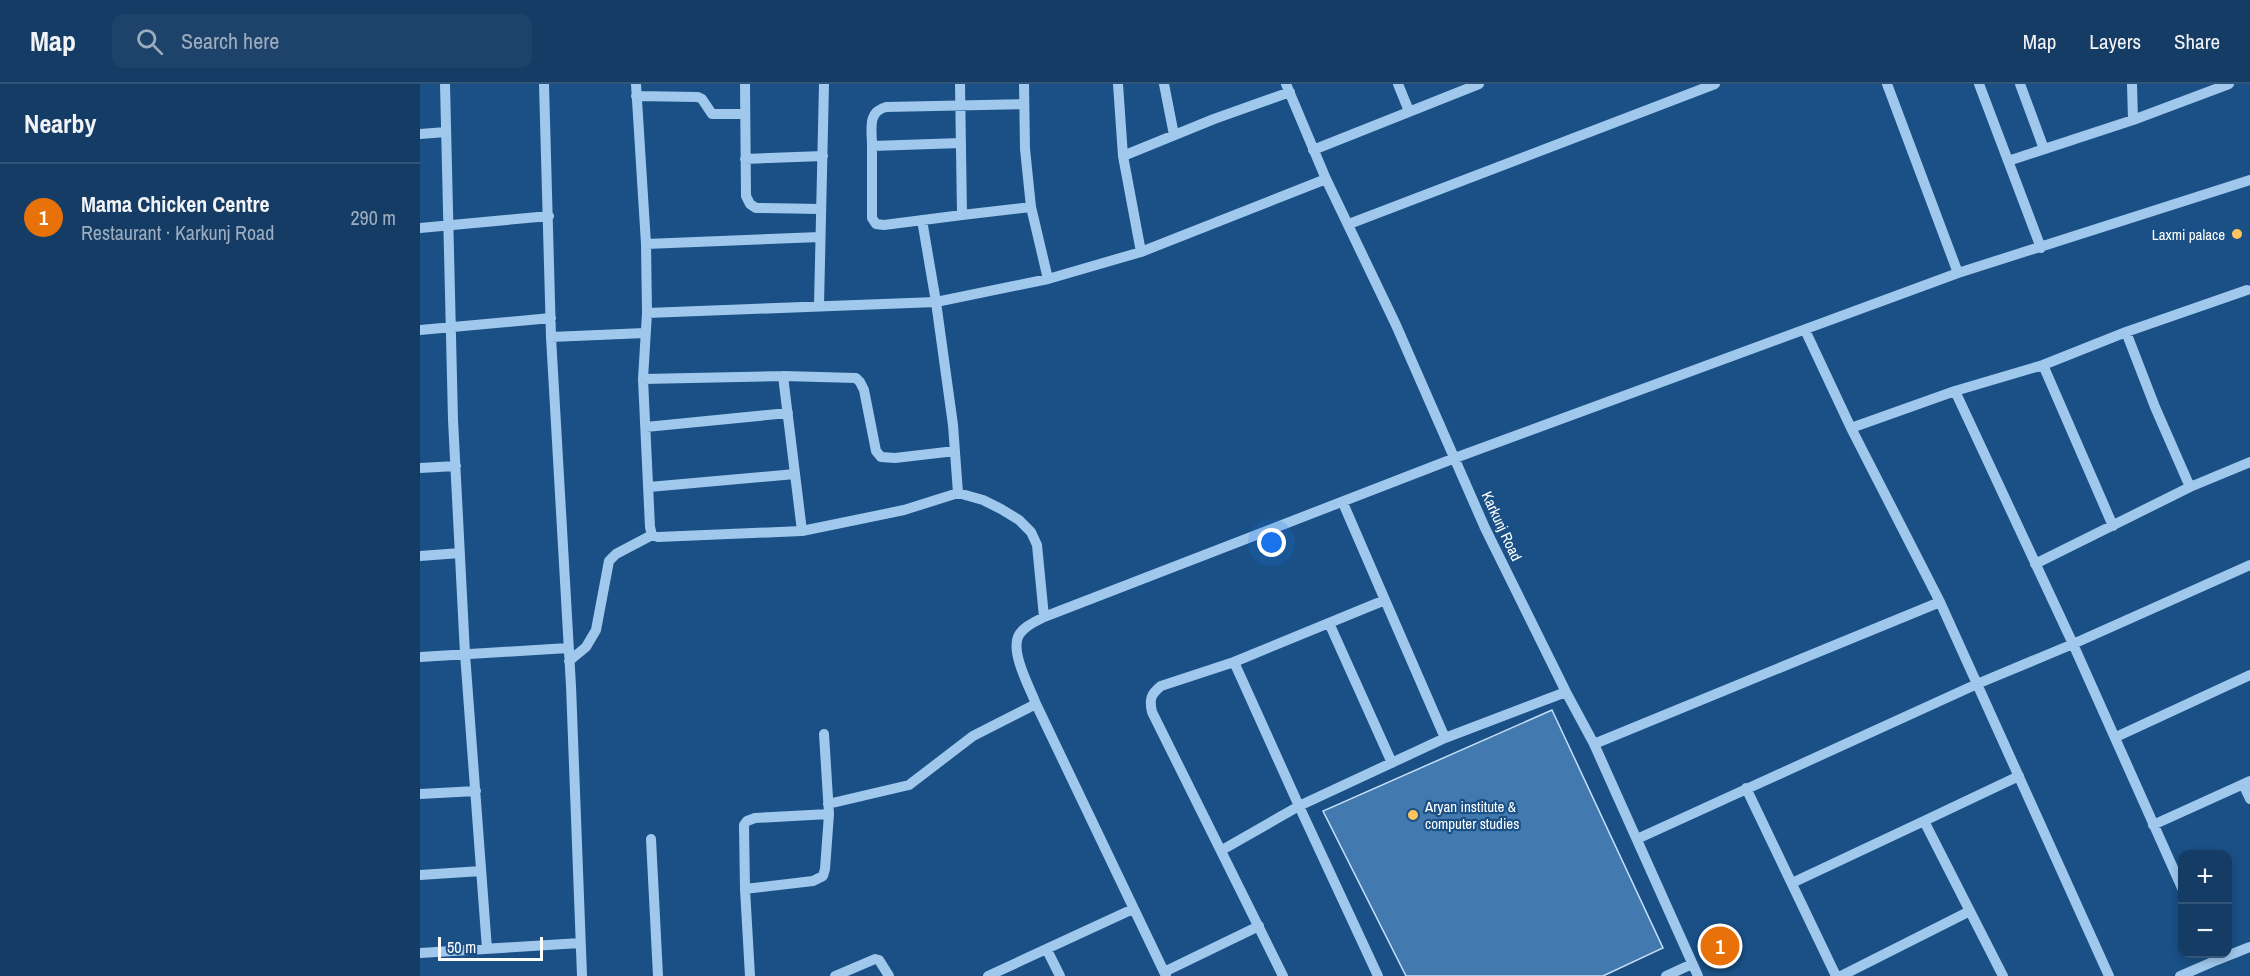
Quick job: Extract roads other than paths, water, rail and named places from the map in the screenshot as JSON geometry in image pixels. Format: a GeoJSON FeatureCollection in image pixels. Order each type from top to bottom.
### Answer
{"type":"FeatureCollection","features":[{"type":"Feature","properties":{"kind":"street"},"geometry":{"type":"LineString","coordinates":[[445,84],[460,554],[465,654],[487,949]]}},
{"type":"Feature","properties":{"kind":"street"},"geometry":{"type":"LineString","coordinates":[[544,84],[551,337],[569,661],[582,976]]}},
{"type":"Feature","properties":{"kind":"street"},"geometry":{"type":"LineString","coordinates":[[745,84],[746,196],[750,204],[756,208],[821,209]]}},
{"type":"Feature","properties":{"kind":"street"},"geometry":{"type":"LineString","coordinates":[[819,305],[824,84]]}},
{"type":"Feature","properties":{"kind":"street"},"geometry":{"type":"LineString","coordinates":[[960,84],[962,215]]}},
{"type":"Feature","properties":{"kind":"street"},"geometry":{"type":"LineString","coordinates":[[1024,84],[1025,149],[1031,207],[1048,279]]}},
{"type":"Feature","properties":{"kind":"street"},"geometry":{"type":"LineString","coordinates":[[1118,84],[1123,156],[1142,252]]}},
{"type":"Feature","properties":{"kind":"street"},"geometry":{"type":"LineString","coordinates":[[1164,84],[1174,135]]}},
{"type":"Feature","properties":{"kind":"street"},"geometry":{"type":"LineString","coordinates":[[1398,84],[1409,111]]}},
{"type":"Feature","properties":{"kind":"street"},"geometry":{"type":"LineString","coordinates":[[1313,150],[1479,84]]}},
{"type":"Feature","properties":{"kind":"street"},"geometry":{"type":"LineString","coordinates":[[1349,224],[1716,84]]}},
{"type":"Feature","properties":{"kind":"street"},"geometry":{"type":"LineString","coordinates":[[1887,84],[1958,273]]}},
{"type":"Feature","properties":{"kind":"street"},"geometry":{"type":"LineString","coordinates":[[1979,84],[2041,248]]}},
{"type":"Feature","properties":{"kind":"street"},"geometry":{"type":"LineString","coordinates":[[2020,84],[2044,149]]}},
{"type":"Feature","properties":{"kind":"street"},"geometry":{"type":"LineString","coordinates":[[2132,84],[2133,120]]}},
{"type":"Feature","properties":{"kind":"street"},"geometry":{"type":"LineString","coordinates":[[2008,161],[2133,120],[2229,84]]}},
{"type":"Feature","properties":{"kind":"street"},"geometry":{"type":"LineString","coordinates":[[1123,156],[1288,88]]}},
{"type":"Feature","properties":{"kind":"street","name":"Karkunj Road"},"geometry":{"type":"LineString","coordinates":[[1288,88],[1313,150],[1349,224],[1485,528],[1594,744],[1698,976]]}},
{"type":"Feature","properties":{"kind":"street"},"geometry":{"type":"LineString","coordinates":[[652,535],[643,379],[647,314],[646,244],[636,90],[698,96],[712,114],[745,114]]}},
{"type":"Feature","properties":{"kind":"street"},"geometry":{"type":"LineString","coordinates":[[1024,104],[878,109],[873,114],[872,120],[872,218],[876,224],[884,225],[1031,207]]}},
{"type":"Feature","properties":{"kind":"street"},"geometry":{"type":"LineString","coordinates":[[420,134],[446,132]]}},
{"type":"Feature","properties":{"kind":"street"},"geometry":{"type":"LineString","coordinates":[[872,146],[961,142]]}},
{"type":"Feature","properties":{"kind":"street"},"geometry":{"type":"LineString","coordinates":[[745,159],[823,156]]}},
{"type":"Feature","properties":{"kind":"street"},"geometry":{"type":"LineString","coordinates":[[647,314],[819,305],[936,302],[1048,279],[1142,252],[1326,179]]}},
{"type":"Feature","properties":{"kind":"street"},"geometry":{"type":"LineString","coordinates":[[1259,926],[1165,974],[1036,704],[1016,651],[1018,637],[1025,628],[1044,617],[1455,458],[1958,273],[2250,180]]}},
{"type":"Feature","properties":{"kind":"street"},"geometry":{"type":"LineString","coordinates":[[420,228],[549,216]]}},
{"type":"Feature","properties":{"kind":"street"},"geometry":{"type":"LineString","coordinates":[[922,220],[936,302],[955,451],[958,493]]}},
{"type":"Feature","properties":{"kind":"street"},"geometry":{"type":"LineString","coordinates":[[646,244],[820,237]]}},
{"type":"Feature","properties":{"kind":"street"},"geometry":{"type":"LineString","coordinates":[[1851,428],[1955,391],[2043,365],[2126,332],[2249,292]]}},
{"type":"Feature","properties":{"kind":"street"},"geometry":{"type":"LineString","coordinates":[[420,330],[551,318]]}},
{"type":"Feature","properties":{"kind":"street"},"geometry":{"type":"LineString","coordinates":[[1805,330],[1851,428],[1940,602],[2109,976]]}},
{"type":"Feature","properties":{"kind":"street"},"geometry":{"type":"LineString","coordinates":[[2126,332],[2155,407],[2190,487]]}},
{"type":"Feature","properties":{"kind":"street"},"geometry":{"type":"LineString","coordinates":[[551,337],[645,333]]}},
{"type":"Feature","properties":{"kind":"street"},"geometry":{"type":"LineString","coordinates":[[2043,365],[2113,526]]}},
{"type":"Feature","properties":{"kind":"street"},"geometry":{"type":"LineString","coordinates":[[643,379],[783,376],[856,378],[864,390],[876,451],[880,457],[895,458],[955,451]]}},
{"type":"Feature","properties":{"kind":"street"},"geometry":{"type":"LineString","coordinates":[[783,376],[802,531]]}},
{"type":"Feature","properties":{"kind":"street"},"geometry":{"type":"LineString","coordinates":[[1955,391],[2116,737],[2178,879]]}},
{"type":"Feature","properties":{"kind":"street"},"geometry":{"type":"LineString","coordinates":[[646,427],[788,413]]}},
{"type":"Feature","properties":{"kind":"street"},"geometry":{"type":"LineString","coordinates":[[2035,564],[2190,487],[2250,462]]}},
{"type":"Feature","properties":{"kind":"street"},"geometry":{"type":"LineString","coordinates":[[420,468],[456,466]]}},
{"type":"Feature","properties":{"kind":"street"},"geometry":{"type":"LineString","coordinates":[[650,487],[795,474]]}},
{"type":"Feature","properties":{"kind":"street"},"geometry":{"type":"LineString","coordinates":[[569,661],[586,647],[596,630],[609,561],[616,554],[652,535],[658,537],[802,531],[904,510],[958,493],[983,500],[1001,509],[1019,520],[1031,532],[1037,545],[1044,617]]}},
{"type":"Feature","properties":{"kind":"street"},"geometry":{"type":"LineString","coordinates":[[1343,503],[1445,738]]}},
{"type":"Feature","properties":{"kind":"street"},"geometry":{"type":"LineString","coordinates":[[420,556],[460,554]]}},
{"type":"Feature","properties":{"kind":"street"},"geometry":{"type":"LineString","coordinates":[[1637,838],[1977,684],[2250,565]]}},
{"type":"Feature","properties":{"kind":"street"},"geometry":{"type":"LineString","coordinates":[[1283,976],[1152,712],[1150,700],[1153,692],[1161,686],[1234,662],[1385,600]]}},
{"type":"Feature","properties":{"kind":"street"},"geometry":{"type":"LineString","coordinates":[[1594,744],[1940,602]]}},
{"type":"Feature","properties":{"kind":"street"},"geometry":{"type":"LineString","coordinates":[[1329,623],[1392,763]]}},
{"type":"Feature","properties":{"kind":"street"},"geometry":{"type":"LineString","coordinates":[[420,657],[568,648]]}},
{"type":"Feature","properties":{"kind":"street"},"geometry":{"type":"LineString","coordinates":[[1234,662],[1378,976]]}},
{"type":"Feature","properties":{"kind":"street"},"geometry":{"type":"LineString","coordinates":[[2116,737],[2250,675]]}},
{"type":"Feature","properties":{"kind":"street"},"geometry":{"type":"LineString","coordinates":[[1222,850],[1299,806],[1445,738],[1566,692]]}},
{"type":"Feature","properties":{"kind":"street"},"geometry":{"type":"LineString","coordinates":[[750,976],[745,889],[744,833],[747,820],[829,809],[909,785],[973,736],[1036,704]]}},
{"type":"Feature","properties":{"kind":"street"},"geometry":{"type":"LineString","coordinates":[[745,889],[813,881],[823,876],[829,809],[824,734]]}},
{"type":"Feature","properties":{"kind":"street"},"geometry":{"type":"LineString","coordinates":[[1792,883],[2019,776]]}},
{"type":"Feature","properties":{"kind":"street"},"geometry":{"type":"LineString","coordinates":[[2153,825],[2247,783],[2250,798]]}},
{"type":"Feature","properties":{"kind":"street"},"geometry":{"type":"LineString","coordinates":[[1746,788],[1836,976]]}},
{"type":"Feature","properties":{"kind":"street"},"geometry":{"type":"LineString","coordinates":[[420,794],[476,791]]}},
{"type":"Feature","properties":{"kind":"street"},"geometry":{"type":"LineString","coordinates":[[1924,821],[2003,976]]}},
{"type":"Feature","properties":{"kind":"street"},"geometry":{"type":"LineString","coordinates":[[651,839],[658,976]]}},
{"type":"Feature","properties":{"kind":"street"},"geometry":{"type":"LineString","coordinates":[[420,875],[481,871]]}},
{"type":"Feature","properties":{"kind":"street"},"geometry":{"type":"LineString","coordinates":[[988,976],[1133,909]]}},
{"type":"Feature","properties":{"kind":"street"},"geometry":{"type":"LineString","coordinates":[[1841,976],[1970,911]]}},
{"type":"Feature","properties":{"kind":"street"},"geometry":{"type":"LineString","coordinates":[[420,953],[580,943]]}},
{"type":"Feature","properties":{"kind":"street"},"geometry":{"type":"LineString","coordinates":[[2232,952],[2250,947]]}},
{"type":"Feature","properties":{"kind":"street"},"geometry":{"type":"LineString","coordinates":[[1047,950],[1060,976]]}},
{"type":"Feature","properties":{"kind":"street"},"geometry":{"type":"LineString","coordinates":[[2180,976],[2213,958]]}},
{"type":"Feature","properties":{"kind":"street"},"geometry":{"type":"LineString","coordinates":[[835,976],[875,959],[879,960],[889,976]]}},
{"type":"Feature","properties":{"kind":"street"},"geometry":{"type":"LineString","coordinates":[[1666,976],[1692,964]]}},
{"type":"Feature","properties":{"kind":"place","name":"Laxmi palace"},"geometry":{"type":"Point","coordinates":[2237,234]}},
{"type":"Feature","properties":{"kind":"place","name":"Aryan institute & computer studies"},"geometry":{"type":"Point","coordinates":[1413,815]}},
{"type":"Feature","properties":{"kind":"place","name":"Mama Chicken Centre"},"geometry":{"type":"Point","coordinates":[1720,946]}}]}
